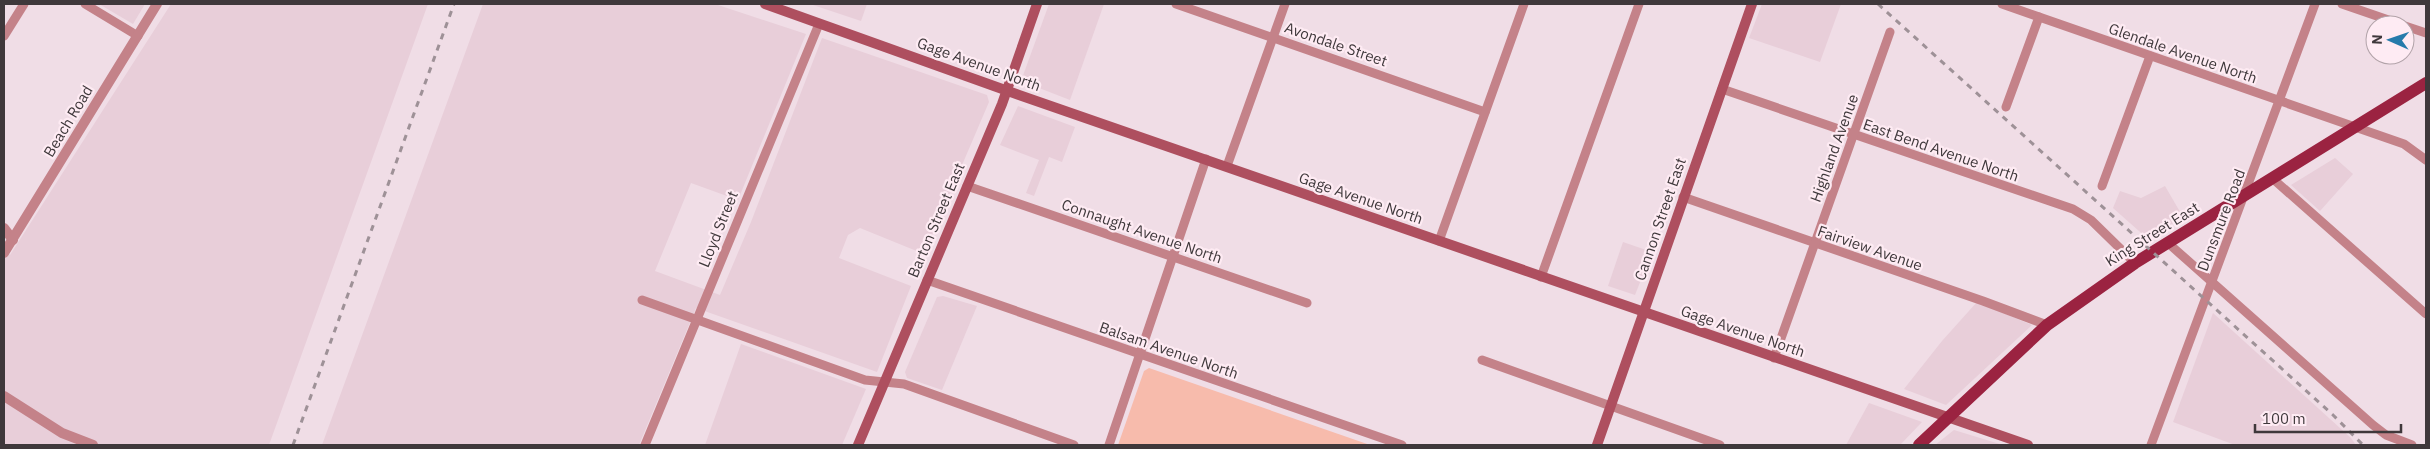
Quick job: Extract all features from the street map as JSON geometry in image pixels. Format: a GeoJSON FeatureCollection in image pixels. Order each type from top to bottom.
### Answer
{"type":"FeatureCollection","features":[{"type":"Feature","properties":{"kind":"main road","name":"Gage Avenue North"},"geometry":{"type":"LineString","coordinates":[[765,4],[1541,277],[2028,445]]}},
{"type":"Feature","properties":{"kind":"main road","name":"Barton Street East"},"geometry":{"type":"LineString","coordinates":[[858,445],[1007,90],[1037,4]]}},
{"type":"Feature","properties":{"kind":"main road","name":"Cannon Street East"},"geometry":{"type":"LineString","coordinates":[[1598,445],[1683,197],[1752,4]]}},
{"type":"Feature","properties":{"kind":"main road","name":"King Street East"},"geometry":{"type":"LineString","coordinates":[[1919,445],[2047,325],[2135,263],[2426,83]]}},
{"type":"Feature","properties":{"kind":"street"},"geometry":{"type":"LineString","coordinates":[[4,36],[24,4]]}},
{"type":"Feature","properties":{"kind":"street"},"geometry":{"type":"LineString","coordinates":[[85,4],[138,36]]}},
{"type":"Feature","properties":{"kind":"street","name":"Beach Road"},"geometry":{"type":"LineString","coordinates":[[4,253],[157,4]]}},
{"type":"Feature","properties":{"kind":"street","name":"Avondale Street"},"geometry":{"type":"LineString","coordinates":[[1176,4],[1485,112]]}},
{"type":"Feature","properties":{"kind":"street"},"geometry":{"type":"LineString","coordinates":[[1227,166],[1285,4]]}},
{"type":"Feature","properties":{"kind":"street"},"geometry":{"type":"LineString","coordinates":[[1439,241],[1524,4]]}},
{"type":"Feature","properties":{"kind":"street"},"geometry":{"type":"LineString","coordinates":[[1541,277],[1639,4]]}},
{"type":"Feature","properties":{"kind":"street","name":"Glendale Avenue North"},"geometry":{"type":"LineString","coordinates":[[2002,4],[2404,144],[2426,160]]}},
{"type":"Feature","properties":{"kind":"street","name":"Dunsmure Road"},"geometry":{"type":"LineString","coordinates":[[2151,445],[2314,4]]}},
{"type":"Feature","properties":{"kind":"street"},"geometry":{"type":"LineString","coordinates":[[2342,4],[2374,15]]}},
{"type":"Feature","properties":{"kind":"street"},"geometry":{"type":"LineString","coordinates":[[2006,107],[2039,17]]}},
{"type":"Feature","properties":{"kind":"street","name":"Lloyd Street"},"geometry":{"type":"LineString","coordinates":[[645,445],[818,24]]}},
{"type":"Feature","properties":{"kind":"street","name":"Highland Avenue"},"geometry":{"type":"LineString","coordinates":[[1774,358],[1890,32]]}},
{"type":"Feature","properties":{"kind":"street"},"geometry":{"type":"LineString","coordinates":[[2102,186],[2150,56]]}},
{"type":"Feature","properties":{"kind":"street","name":"East Bend Avenue North"},"geometry":{"type":"LineString","coordinates":[[1722,89],[2073,209],[2091,220],[2135,263]]}},
{"type":"Feature","properties":{"kind":"street"},"geometry":{"type":"LineString","coordinates":[[1108,445],[1206,159]]}},
{"type":"Feature","properties":{"kind":"street"},"geometry":{"type":"LineString","coordinates":[[2272,178],[2426,314]]}},
{"type":"Feature","properties":{"kind":"street","name":"Connaught Avenue North"},"geometry":{"type":"LineString","coordinates":[[966,186],[1307,303]]}},
{"type":"Feature","properties":{"kind":"street","name":"Fairview Avenue"},"geometry":{"type":"LineString","coordinates":[[1683,197],[2047,325]]}},
{"type":"Feature","properties":{"kind":"street"},"geometry":{"type":"LineString","coordinates":[[4,228],[13,240]]}},
{"type":"Feature","properties":{"kind":"street"},"geometry":{"type":"LineString","coordinates":[[2168,243],[2373,425],[2386,435],[2412,445]]}},
{"type":"Feature","properties":{"kind":"street","name":"Balsam Avenue North"},"geometry":{"type":"LineString","coordinates":[[927,280],[1402,445]]}},
{"type":"Feature","properties":{"kind":"street"},"geometry":{"type":"LineString","coordinates":[[642,300],[864,380],[904,384],[1074,445]]}},
{"type":"Feature","properties":{"kind":"street"},"geometry":{"type":"LineString","coordinates":[[1482,360],[1611,408],[1720,445]]}},
{"type":"Feature","properties":{"kind":"street"},"geometry":{"type":"LineString","coordinates":[[4,396],[62,433],[93,445]]}},
{"type":"Feature","properties":{"kind":"shaded area"},"geometry":{"type":"Polygon","coordinates":[[[99,4],[145,4],[133,24],[99,4]]]}},
{"type":"Feature","properties":{"kind":"shaded area"},"geometry":{"type":"Polygon","coordinates":[[[171,4],[428,4],[269,445],[4,445],[4,247],[10,255],[171,4]]]}},
{"type":"Feature","properties":{"kind":"shaded area"},"geometry":{"type":"Polygon","coordinates":[[[483,4],[715,4],[806,34],[738,200],[691,183],[655,271],[720,295],[751,222],[822,38],[987,95],[989,102],[924,254],[860,228],[848,235],[839,258],[911,286],[877,372],[696,308],[639,445],[322,445],[483,4]]]}},
{"type":"Feature","properties":{"kind":"shaded area"},"geometry":{"type":"Polygon","coordinates":[[[810,4],[867,4],[861,21],[810,4]]]}},
{"type":"Feature","properties":{"kind":"shaded area"},"geometry":{"type":"Polygon","coordinates":[[[1049,4],[1104,4],[1070,100],[1021,81],[1049,4]]]}},
{"type":"Feature","properties":{"kind":"shaded area"},"geometry":{"type":"Polygon","coordinates":[[[1762,4],[1841,4],[1820,62],[1749,38],[1762,4]]]}},
{"type":"Feature","properties":{"kind":"shaded area"},"geometry":{"type":"Polygon","coordinates":[[[1018,106],[1075,127],[1062,162],[1049,157],[1034,196],[1026,193],[1039,160],[1000,145],[1018,106]]]}},
{"type":"Feature","properties":{"kind":"shaded area"},"geometry":{"type":"Polygon","coordinates":[[[2335,158],[2353,174],[2320,211],[2291,185],[2335,158]]]}},
{"type":"Feature","properties":{"kind":"shaded area"},"geometry":{"type":"Polygon","coordinates":[[[2165,186],[2183,217],[2148,239],[2113,208],[2120,191],[2141,198],[2165,186]]]}},
{"type":"Feature","properties":{"kind":"shaded area"},"geometry":{"type":"Polygon","coordinates":[[[1623,242],[1652,252],[1635,295],[1608,286],[1623,242]]]}},
{"type":"Feature","properties":{"kind":"shaded area"},"geometry":{"type":"Polygon","coordinates":[[[943,296],[977,306],[942,390],[907,378],[905,372],[937,297],[943,296]]]}},
{"type":"Feature","properties":{"kind":"shaded area"},"geometry":{"type":"Polygon","coordinates":[[[1977,302],[2032,325],[1946,405],[1904,389],[1942,341],[1977,302]]]}},
{"type":"Feature","properties":{"kind":"shaded area"},"geometry":{"type":"Polygon","coordinates":[[[2213,313],[2351,438],[2356,445],[2235,445],[2173,422],[2213,313]]]}},
{"type":"Feature","properties":{"kind":"shaded area"},"geometry":{"type":"Polygon","coordinates":[[[741,344],[866,389],[842,445],[705,445],[741,344]]]}},
{"type":"Feature","properties":{"kind":"shaded area"},"geometry":{"type":"Polygon","coordinates":[[[1149,368],[1370,445],[1118,445],[1144,371],[1149,368]]]}},
{"type":"Feature","properties":{"kind":"shaded area"},"geometry":{"type":"Polygon","coordinates":[[[1869,403],[1922,422],[1900,445],[1846,445],[1869,403]]]}},
{"type":"Feature","properties":{"kind":"shaded area"},"geometry":{"type":"Polygon","coordinates":[[[1954,430],[2003,445],[1935,445],[1954,430]]]}},
{"type":"Feature","properties":{"kind":"railway"},"geometry":{"type":"LineString","coordinates":[[293,445],[454,4]]}},
{"type":"Feature","properties":{"kind":"railway"},"geometry":{"type":"LineString","coordinates":[[1878,4],[2333,415],[2363,445]]}}]}
